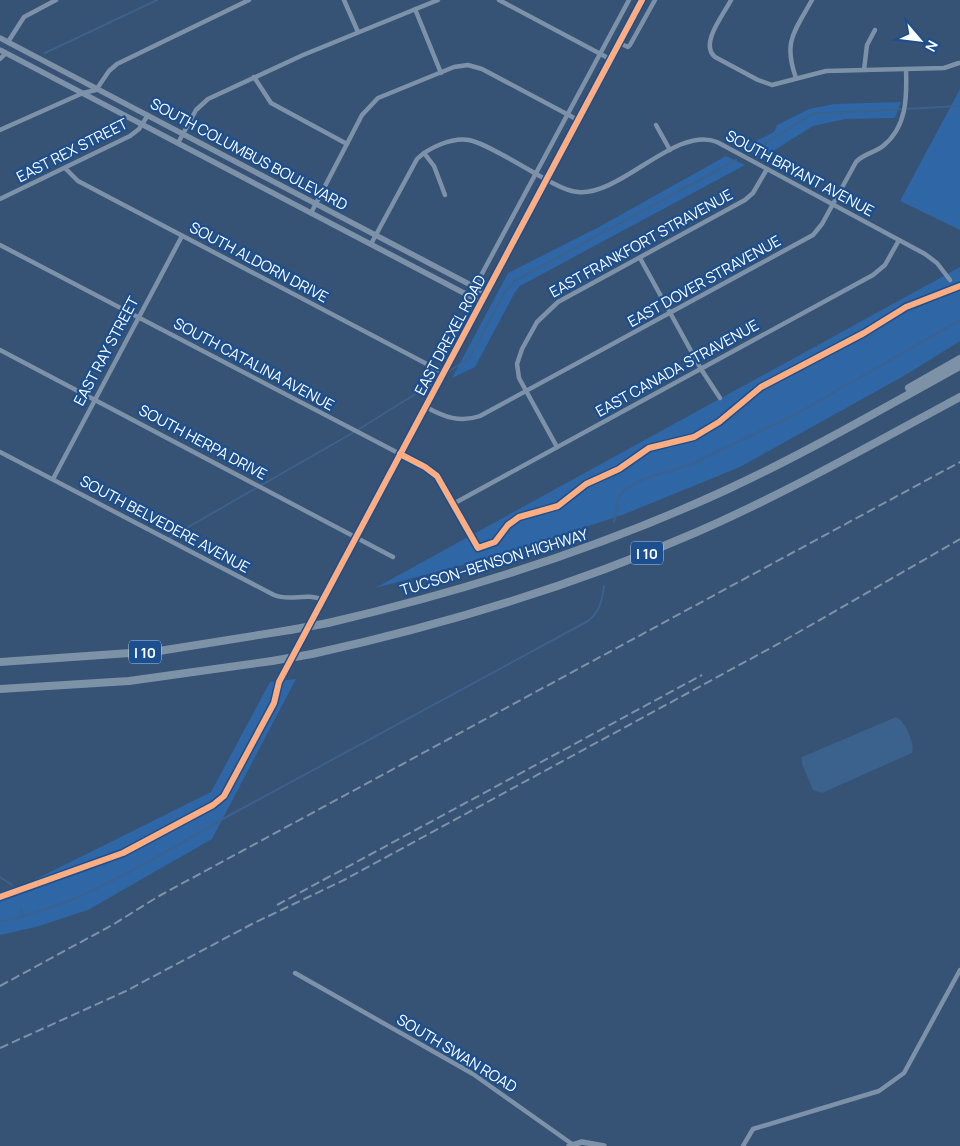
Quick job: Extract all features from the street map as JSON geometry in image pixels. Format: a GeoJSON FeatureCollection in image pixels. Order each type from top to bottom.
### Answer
{"type":"FeatureCollection","features":[{"type":"Feature","properties":{"kind":"highway"},"geometry":{"type":"LineString","coordinates":[[796,456],[960,359]]}},
{"type":"Feature","properties":{"kind":"highway","name":"TUCSON–BENSON HIGHWAY"},"geometry":{"type":"LineString","coordinates":[[0,662],[159,650],[290,630],[328,623],[449,593],[589,547],[689,507],[796,456],[960,366]]}},
{"type":"Feature","properties":{"kind":"highway","name":"I 10"},"geometry":{"type":"LineString","coordinates":[[0,689],[137,680],[272,661],[312,654],[461,617],[556,587],[629,560],[777,495],[960,397]]}},
{"type":"Feature","properties":{"kind":"street"},"geometry":{"type":"LineString","coordinates":[[8,42],[20,21],[42,6],[56,0]]}},
{"type":"Feature","properties":{"kind":"street"},"geometry":{"type":"LineString","coordinates":[[0,130],[83,93],[98,89],[109,71],[117,64],[249,0]]}},
{"type":"Feature","properties":{"kind":"street"},"geometry":{"type":"LineString","coordinates":[[344,0],[358,32]]}},
{"type":"Feature","properties":{"kind":"street"},"geometry":{"type":"LineString","coordinates":[[178,143],[193,114],[204,102],[254,77],[438,0]]}},
{"type":"Feature","properties":{"kind":"street"},"geometry":{"type":"LineString","coordinates":[[499,0],[610,59]]}},
{"type":"Feature","properties":{"kind":"street","name":"EAST DREXEL ROAD"},"geometry":{"type":"LineString","coordinates":[[470,296],[630,0]]}},
{"type":"Feature","properties":{"kind":"street","name":"EAST DREXEL ROAD"},"geometry":{"type":"LineString","coordinates":[[279,682],[642,0]]}},
{"type":"Feature","properties":{"kind":"street"},"geometry":{"type":"LineString","coordinates":[[619,43],[628,47],[630,45],[655,0]]}},
{"type":"Feature","properties":{"kind":"street"},"geometry":{"type":"LineString","coordinates":[[731,0],[710,39],[709,50],[715,57],[764,83],[780,84],[826,71],[944,68],[959,63]]}},
{"type":"Feature","properties":{"kind":"street"},"geometry":{"type":"LineString","coordinates":[[796,78],[790,60],[790,46],[812,0]]}},
{"type":"Feature","properties":{"kind":"street"},"geometry":{"type":"LineString","coordinates":[[42,6],[45,13]]}},
{"type":"Feature","properties":{"kind":"street"},"geometry":{"type":"LineString","coordinates":[[415,9],[441,73]]}},
{"type":"Feature","properties":{"kind":"street"},"geometry":{"type":"LineString","coordinates":[[864,70],[867,45],[875,30]]}},
{"type":"Feature","properties":{"kind":"street","name":"SOUTH COLUMBUS BOULEVARD"},"geometry":{"type":"LineString","coordinates":[[0,38],[486,293]]}},
{"type":"Feature","properties":{"kind":"street"},"geometry":{"type":"LineString","coordinates":[[0,60],[3,52]]}},
{"type":"Feature","properties":{"kind":"street","name":"SOUTH COLUMBUS BOULEVARD"},"geometry":{"type":"LineString","coordinates":[[3,52],[481,302]]}},
{"type":"Feature","properties":{"kind":"street"},"geometry":{"type":"LineString","coordinates":[[311,213],[365,112],[375,101],[458,66],[477,67],[578,120]]}},
{"type":"Feature","properties":{"kind":"street","name":"EAST DOVER STRAVENUE"},"geometry":{"type":"LineString","coordinates":[[426,407],[448,418],[467,419],[480,416],[813,235],[820,228],[856,162],[885,144],[902,118],[906,101],[906,69]]}},
{"type":"Feature","properties":{"kind":"street"},"geometry":{"type":"LineString","coordinates":[[254,77],[271,103],[347,144]]}},
{"type":"Feature","properties":{"kind":"street","name":"EAST REX STREET"},"geometry":{"type":"LineString","coordinates":[[0,199],[130,136],[142,125],[148,115]]}},
{"type":"Feature","properties":{"kind":"street"},"geometry":{"type":"LineString","coordinates":[[656,125],[670,150]]}},
{"type":"Feature","properties":{"kind":"street","name":"SOUTH BRYANT AVENUE"},"geometry":{"type":"LineString","coordinates":[[424,153],[454,141],[469,140],[546,180],[572,191],[590,192],[690,140],[707,139],[899,240],[930,258],[950,280]]}},
{"type":"Feature","properties":{"kind":"street"},"geometry":{"type":"LineString","coordinates":[[371,244],[412,167],[424,153],[434,166],[445,195]]}},
{"type":"Feature","properties":{"kind":"street","name":"SOUTH ALDORN DRIVE"},"geometry":{"type":"LineString","coordinates":[[65,168],[78,181],[444,373]]}},
{"type":"Feature","properties":{"kind":"street","name":"EAST FRANKFORT STRAVENUE"},"geometry":{"type":"LineString","coordinates":[[557,447],[519,376],[517,361],[540,317],[558,302],[745,200],[753,193],[767,169]]}},
{"type":"Feature","properties":{"kind":"street","name":"EAST RAY STREET"},"geometry":{"type":"LineString","coordinates":[[53,479],[182,236]]}},
{"type":"Feature","properties":{"kind":"street","name":"EAST CANADA STRAVENUE"},"geometry":{"type":"LineString","coordinates":[[453,504],[878,272],[888,261],[899,240]]}},
{"type":"Feature","properties":{"kind":"street","name":"SOUTH CATALINA AVENUE"},"geometry":{"type":"LineString","coordinates":[[0,245],[433,472],[470,533]]}},
{"type":"Feature","properties":{"kind":"street"},"geometry":{"type":"LineString","coordinates":[[640,258],[700,369],[716,396],[720,398]]}},
{"type":"Feature","properties":{"kind":"street","name":"SOUTH HERPA DRIVE"},"geometry":{"type":"LineString","coordinates":[[0,350],[376,549],[393,556]]}},
{"type":"Feature","properties":{"kind":"street","name":"SOUTH BELVEDERE AVENUE"},"geometry":{"type":"LineString","coordinates":[[0,452],[274,595],[289,598],[309,595],[323,600]]}},
{"type":"Feature","properties":{"kind":"street"},"geometry":{"type":"LineString","coordinates":[[743,1146],[753,1129],[878,1091],[904,1073],[958,980],[960,970]]}},
{"type":"Feature","properties":{"kind":"street","name":"SOUTH SWAN ROAD"},"geometry":{"type":"LineString","coordinates":[[295,973],[473,1074],[570,1145],[587,1142],[604,1146]]}},
{"type":"Feature","properties":{"kind":"shaded area"},"geometry":{"type":"Polygon","coordinates":[[[960,89],[960,230],[900,201],[960,89]]]}},
{"type":"Feature","properties":{"kind":"shaded area"},"geometry":{"type":"Polygon","coordinates":[[[901,102],[895,118],[845,119],[813,126],[762,158],[744,147],[774,132],[777,125],[809,109],[834,104],[901,102]]]}},
{"type":"Feature","properties":{"kind":"shaded area"},"geometry":{"type":"Polygon","coordinates":[[[726,156],[745,165],[520,286],[475,367],[452,378],[508,273],[597,228],[726,156]]]}},
{"type":"Feature","properties":{"kind":"shaded area"},"geometry":{"type":"Polygon","coordinates":[[[960,267],[960,341],[909,373],[740,467],[625,514],[504,554],[375,588],[960,267]]]}},
{"type":"Feature","properties":{"kind":"shaded area"},"geometry":{"type":"Polygon","coordinates":[[[296,679],[212,839],[88,910],[36,927],[0,935],[0,892],[30,882],[211,792],[270,682],[296,679]]]}},
{"type":"Feature","properties":{"kind":"shaded area"},"geometry":{"type":"Polygon","coordinates":[[[896,717],[903,723],[909,733],[913,749],[912,753],[822,793],[813,790],[802,764],[802,757],[896,717]]]}},
{"type":"Feature","properties":{"kind":"waterway"},"geometry":{"type":"LineString","coordinates":[[45,53],[157,0]]}},
{"type":"Feature","properties":{"kind":"waterway"},"geometry":{"type":"LineString","coordinates":[[751,152],[812,114],[960,106]]}},
{"type":"Feature","properties":{"kind":"waterway"},"geometry":{"type":"LineString","coordinates":[[444,375],[470,357],[505,292],[514,281],[736,160]]}},
{"type":"Feature","properties":{"kind":"waterway"},"geometry":{"type":"LineString","coordinates":[[614,522],[618,499],[625,489],[644,479],[694,463],[796,414],[960,320]]}},
{"type":"Feature","properties":{"kind":"waterway"},"geometry":{"type":"LineString","coordinates":[[169,538],[356,431],[438,380]]}},
{"type":"Feature","properties":{"kind":"waterway"},"geometry":{"type":"LineString","coordinates":[[0,922],[62,904],[120,877],[588,621],[598,610],[604,586]]}},
{"type":"Feature","properties":{"kind":"waterway"},"geometry":{"type":"LineString","coordinates":[[0,877],[12,885]]}},
{"type":"Feature","properties":{"kind":"waterway"},"geometry":{"type":"LineString","coordinates":[[21,909],[23,916]]}},
{"type":"Feature","properties":{"kind":"railway"},"geometry":{"type":"LineString","coordinates":[[0,986],[114,924],[159,896],[960,462]]}},
{"type":"Feature","properties":{"kind":"railway"},"geometry":{"type":"LineString","coordinates":[[0,1048],[126,991],[252,924],[344,880],[778,644],[960,539]]}},
{"type":"Feature","properties":{"kind":"railway"},"geometry":{"type":"LineString","coordinates":[[277,905],[702,675]]}},
{"type":"Feature","properties":{"kind":"cycle path"},"geometry":{"type":"LineString","coordinates":[[0,897],[123,853],[213,805],[224,796],[274,703],[279,682],[642,0]]}},
{"type":"Feature","properties":{"kind":"cycle path"},"geometry":{"type":"LineString","coordinates":[[400,454],[425,467],[437,476],[478,548],[495,542],[508,525],[519,517],[558,506],[586,484],[619,469],[649,448],[694,437],[719,422],[761,387],[864,333],[906,307],[960,286]]}}]}
